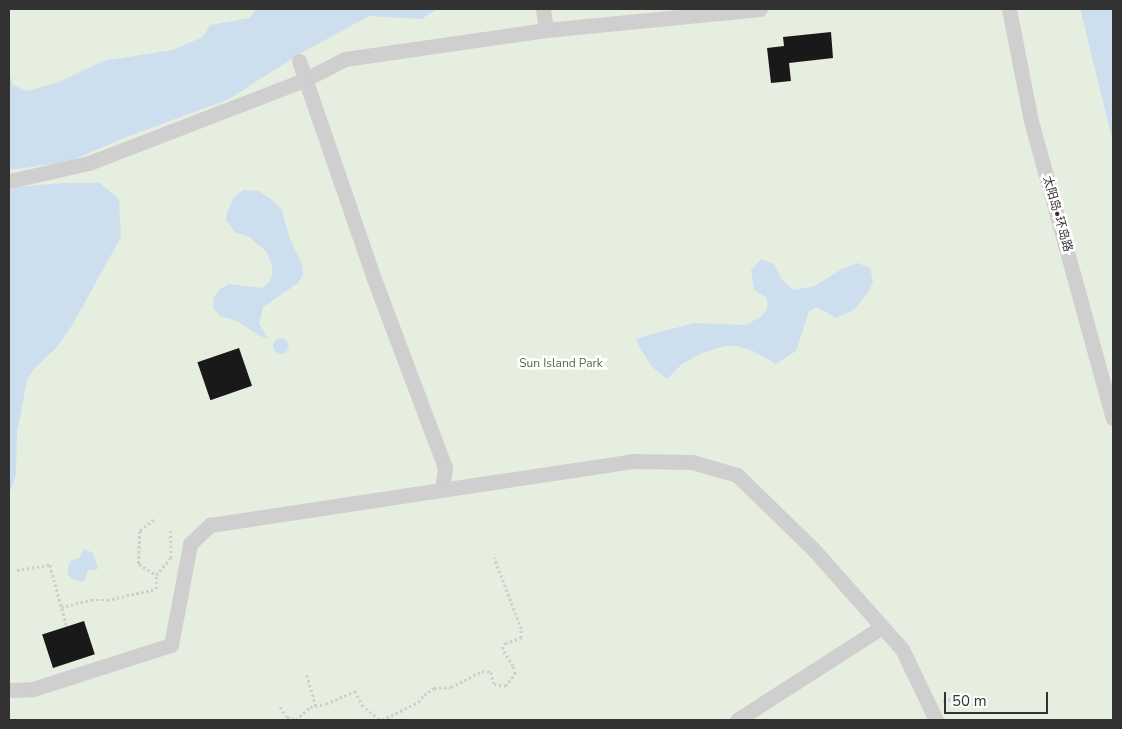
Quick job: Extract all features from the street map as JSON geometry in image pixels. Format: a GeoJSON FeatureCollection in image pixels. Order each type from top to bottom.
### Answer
{"type":"FeatureCollection","features":[{"type":"Feature","properties":{"kind":"street"},"geometry":{"type":"LineString","coordinates":[[543,9],[546,30]]}},
{"type":"Feature","properties":{"kind":"street"},"geometry":{"type":"LineString","coordinates":[[9,182],[89,164],[304,80],[345,59],[546,30],[760,9]]}},
{"type":"Feature","properties":{"kind":"street","name":"太阳岛•环岛路"},"geometry":{"type":"LineString","coordinates":[[1009,9],[1031,122],[1113,418]]}},
{"type":"Feature","properties":{"kind":"street"},"geometry":{"type":"LineString","coordinates":[[299,61],[373,276],[445,468],[442,490]]}},
{"type":"Feature","properties":{"kind":"street"},"geometry":{"type":"LineString","coordinates":[[9,690],[33,688],[171,645],[190,544],[210,525],[631,461],[692,462],[737,475],[808,545],[902,649],[936,720]]}},
{"type":"Feature","properties":{"kind":"street"},"geometry":{"type":"LineString","coordinates":[[736,720],[882,627]]}},
{"type":"Feature","properties":{"kind":"path"},"geometry":{"type":"LineString","coordinates":[[154,520],[140,532],[139,564],[156,575]]}},
{"type":"Feature","properties":{"kind":"path"},"geometry":{"type":"LineString","coordinates":[[61,607],[91,600],[107,600],[156,589],[156,575],[171,558],[170,531]]}},
{"type":"Feature","properties":{"kind":"path"},"geometry":{"type":"LineString","coordinates":[[280,708],[286,717],[296,720],[310,707],[326,704],[355,691],[362,705],[381,720],[418,702],[434,688],[451,687],[482,671],[491,672],[494,684],[505,686],[514,674],[512,666],[502,649],[505,643],[520,638],[521,629],[494,558]]}},
{"type":"Feature","properties":{"kind":"path"},"geometry":{"type":"LineString","coordinates":[[17,570],[50,565],[67,627]]}},
{"type":"Feature","properties":{"kind":"path"},"geometry":{"type":"LineString","coordinates":[[307,675],[316,706]]}},
{"type":"Feature","properties":{"kind":"path"},"geometry":{"type":"LineString","coordinates":[[929,704],[969,695]]}},
{"type":"Feature","properties":{"kind":"green space","name":"Sun Island Park"},"geometry":{"type":"Polygon","coordinates":[[[9,9],[1080,9],[1113,143],[1113,418],[1093,349],[1113,427],[1113,720],[9,720],[9,9]]]}},
{"type":"Feature","properties":{"kind":"water"},"geometry":{"type":"Polygon","coordinates":[[[256,9],[437,9],[422,19],[369,16],[296,56],[229,99],[124,138],[68,162],[9,170],[9,68],[12,84],[26,91],[57,83],[103,61],[172,50],[203,37],[210,25],[250,18],[256,9]]]}},
{"type":"Feature","properties":{"kind":"water"},"geometry":{"type":"Polygon","coordinates":[[[1080,9],[1113,9],[1113,143],[1080,9]]]}},
{"type":"Feature","properties":{"kind":"water"},"geometry":{"type":"Polygon","coordinates":[[[100,183],[119,199],[121,237],[71,327],[56,348],[34,369],[27,380],[17,432],[16,475],[9,495],[9,186],[100,183]]]}},
{"type":"Feature","properties":{"kind":"water"},"geometry":{"type":"Polygon","coordinates":[[[243,190],[259,191],[282,210],[289,236],[302,265],[303,275],[298,283],[263,307],[259,324],[268,339],[258,335],[237,321],[220,316],[213,307],[214,297],[220,289],[229,284],[262,288],[270,281],[272,275],[272,265],[266,251],[249,237],[235,232],[226,220],[227,212],[234,197],[243,190]]]}},
{"type":"Feature","properties":{"kind":"water"},"geometry":{"type":"Polygon","coordinates":[[[761,259],[774,264],[782,280],[793,290],[815,286],[842,269],[858,263],[870,268],[873,281],[869,291],[854,310],[836,318],[817,307],[809,311],[796,351],[776,364],[753,351],[737,346],[725,346],[702,353],[682,364],[667,379],[652,367],[635,339],[694,323],[746,325],[762,316],[767,309],[767,298],[754,290],[751,270],[761,259]]]}},
{"type":"Feature","properties":{"kind":"water"},"geometry":{"type":"Polygon","coordinates":[[[84,549],[93,553],[98,569],[88,570],[84,582],[74,580],[68,575],[68,567],[71,561],[80,557],[84,549]]]}},
{"type":"Feature","properties":{"kind":"building"},"geometry":{"type":"Polygon","coordinates":[[[831,32],[833,58],[789,63],[791,81],[771,83],[767,48],[784,46],[783,37],[831,32]]]}},
{"type":"Feature","properties":{"kind":"building"},"geometry":{"type":"Polygon","coordinates":[[[239,348],[252,386],[210,400],[197,362],[239,348]]]}},
{"type":"Feature","properties":{"kind":"building"},"geometry":{"type":"Polygon","coordinates":[[[84,621],[95,654],[53,668],[42,635],[84,621]]]}}]}
